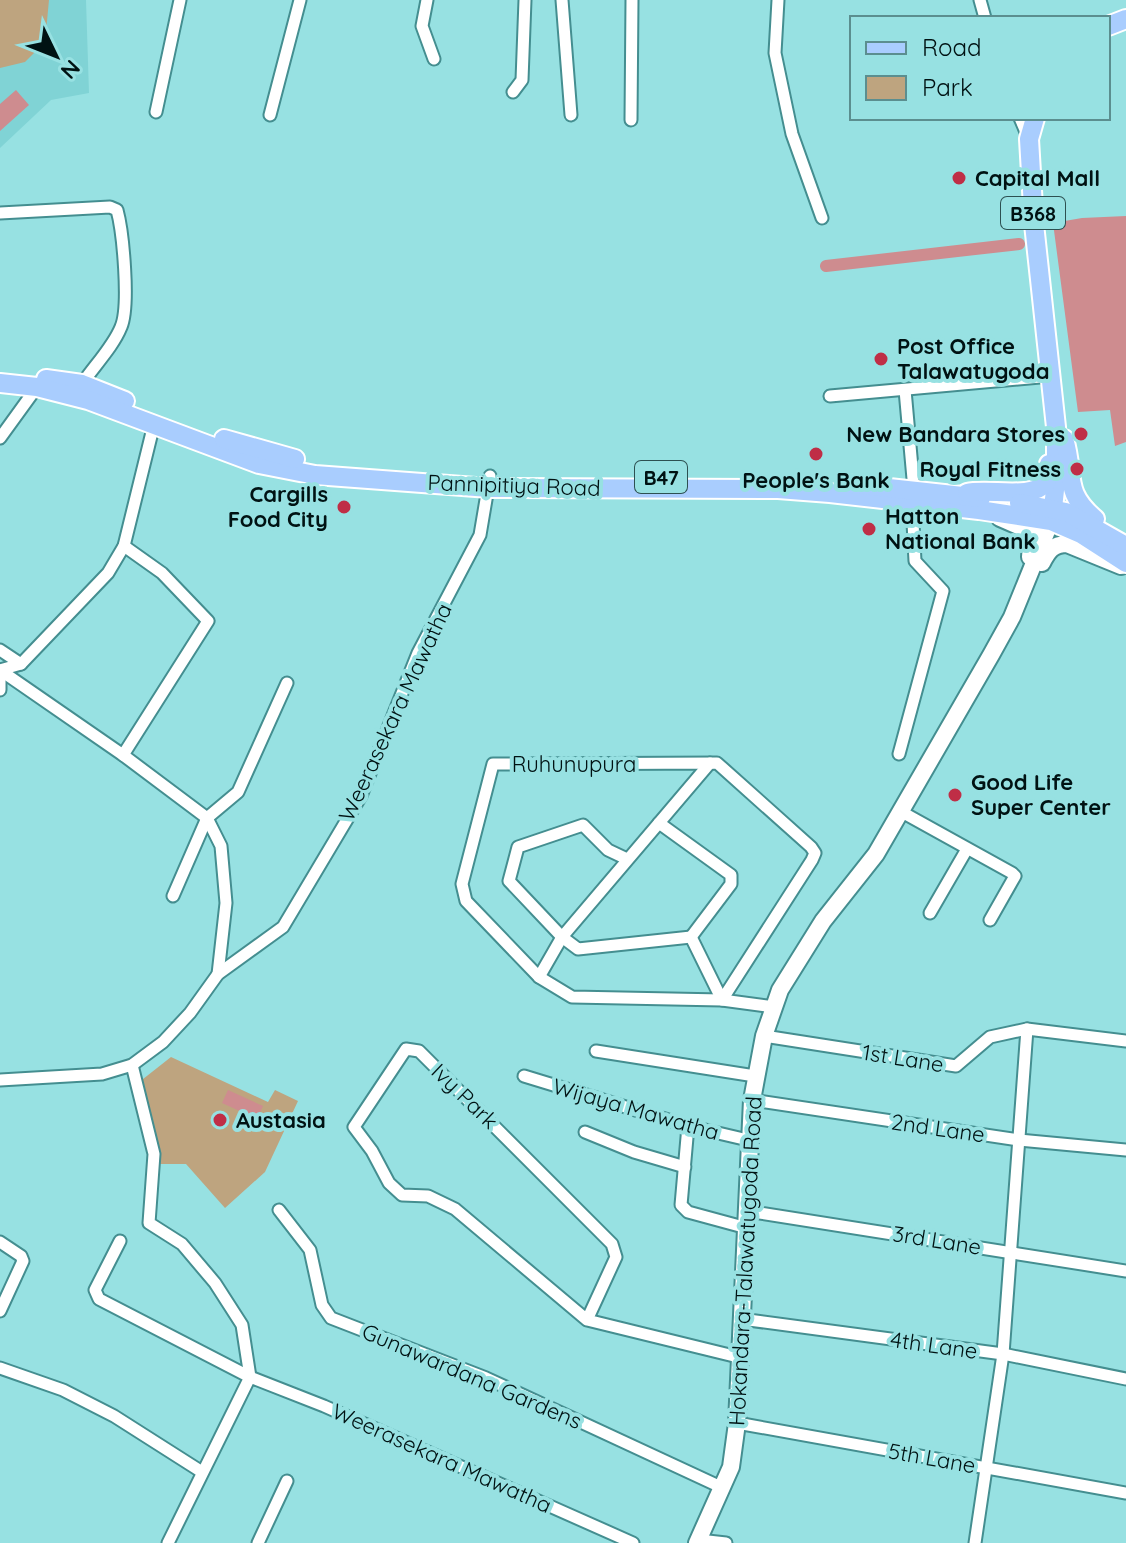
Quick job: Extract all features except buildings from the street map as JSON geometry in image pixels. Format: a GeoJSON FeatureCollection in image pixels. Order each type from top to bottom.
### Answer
{"type":"FeatureCollection","features":[{"type":"Feature","properties":{"kind":"main road","name":"B368"},"geometry":{"type":"LineString","coordinates":[[1034,120],[1029,139],[1037,258],[1055,409],[1057,456],[1052,514]]}},
{"type":"Feature","properties":{"kind":"main road","name":"Pannipitiya Road"},"geometry":{"type":"LineString","coordinates":[[0,373],[82,384],[268,453],[317,463],[489,482]]}},
{"type":"Feature","properties":{"kind":"main road","name":"Pannipitiya Road"},"geometry":{"type":"LineString","coordinates":[[0,383],[37,387],[88,400],[259,464],[315,475],[489,482],[779,477],[913,496],[979,510],[1073,515],[1123,544]]}},
{"type":"Feature","properties":{"kind":"main road"},"geometry":{"type":"LineString","coordinates":[[957,495],[980,490],[1026,492],[1041,489],[1049,474],[1055,409]]}},
{"type":"Feature","properties":{"kind":"main road"},"geometry":{"type":"LineString","coordinates":[[1055,409],[1067,449],[1074,497],[1081,508],[1123,544]]}},
{"type":"Feature","properties":{"kind":"main road","name":"Pannipitiya Road"},"geometry":{"type":"LineString","coordinates":[[913,496],[957,495],[1052,514],[1126,565]]}},
{"type":"Feature","properties":{"kind":"main road"},"geometry":{"type":"LineString","coordinates":[[979,510],[1032,532],[1022,594]]}},
{"type":"Feature","properties":{"kind":"main road","name":"Hokandara-Talawatugoda Road"},"geometry":{"type":"LineString","coordinates":[[698,1542],[731,1467],[737,1423],[748,1140],[755,1076],[764,1036],[780,990],[823,921],[876,854],[991,655],[1022,594],[1052,514]]}},
{"type":"Feature","properties":{"kind":"main road"},"geometry":{"type":"LineString","coordinates":[[1022,594],[1046,554],[1058,544],[1074,545],[1126,565]]}},
{"type":"Feature","properties":{"kind":"street"},"geometry":{"type":"LineString","coordinates":[[156,112],[180,0]]}},
{"type":"Feature","properties":{"kind":"street"},"geometry":{"type":"LineString","coordinates":[[270,115],[300,0]]}},
{"type":"Feature","properties":{"kind":"street"},"geometry":{"type":"LineString","coordinates":[[427,0],[422,26],[434,59]]}},
{"type":"Feature","properties":{"kind":"street"},"geometry":{"type":"LineString","coordinates":[[513,92],[522,80],[525,0]]}},
{"type":"Feature","properties":{"kind":"street"},"geometry":{"type":"LineString","coordinates":[[562,0],[571,115]]}},
{"type":"Feature","properties":{"kind":"street"},"geometry":{"type":"LineString","coordinates":[[631,120],[632,0]]}},
{"type":"Feature","properties":{"kind":"street"},"geometry":{"type":"LineString","coordinates":[[778,0],[775,53],[792,134],[822,218]]}},
{"type":"Feature","properties":{"kind":"street"},"geometry":{"type":"LineString","coordinates":[[1021,120],[1029,139]]}},
{"type":"Feature","properties":{"kind":"street"},"geometry":{"type":"LineString","coordinates":[[0,213],[110,207],[117,210],[123,231],[124,314],[121,327],[82,384]]}},
{"type":"Feature","properties":{"kind":"street"},"geometry":{"type":"LineString","coordinates":[[830,396],[1051,376]]}},
{"type":"Feature","properties":{"kind":"street"},"geometry":{"type":"LineString","coordinates":[[0,438],[37,387]]}},
{"type":"Feature","properties":{"kind":"street"},"geometry":{"type":"LineString","coordinates":[[899,754],[943,591],[915,561],[905,390]]}},
{"type":"Feature","properties":{"kind":"street"},"geometry":{"type":"LineString","coordinates":[[0,670],[21,664],[108,573],[124,546],[154,424]]}},
{"type":"Feature","properties":{"kind":"street","name":"Weerasekara Mawatha"},"geometry":{"type":"LineString","coordinates":[[0,1080],[102,1074],[132,1065],[190,1013],[218,974],[283,927],[361,796],[418,653],[480,535],[489,482]]}},
{"type":"Feature","properties":{"kind":"street"},"geometry":{"type":"LineString","coordinates":[[123,755],[208,621],[162,573],[124,546]]}},
{"type":"Feature","properties":{"kind":"street"},"geometry":{"type":"LineString","coordinates":[[0,650],[21,664]]}},
{"type":"Feature","properties":{"kind":"street"},"geometry":{"type":"LineString","coordinates":[[0,670],[207,818],[221,846],[226,903],[218,974]]}},
{"type":"Feature","properties":{"kind":"street"},"geometry":{"type":"LineString","coordinates":[[0,670],[0,690]]}},
{"type":"Feature","properties":{"kind":"street"},"geometry":{"type":"LineString","coordinates":[[173,896],[207,818],[238,792],[287,683]]}},
{"type":"Feature","properties":{"kind":"street"},"geometry":{"type":"LineString","coordinates":[[539,977],[562,937],[710,763],[717,763],[815,853],[722,1000]]}},
{"type":"Feature","properties":{"kind":"street","name":"Ruhunupura"},"geometry":{"type":"LineString","coordinates":[[710,763],[493,764],[462,884],[466,901],[539,977],[572,997],[722,1000],[774,1007]]}},
{"type":"Feature","properties":{"kind":"street"},"geometry":{"type":"LineString","coordinates":[[900,811],[1015,876],[990,920]]}},
{"type":"Feature","properties":{"kind":"street"},"geometry":{"type":"LineString","coordinates":[[627,859],[608,850],[583,825],[518,847],[509,881],[562,937],[578,949],[691,937],[731,884],[731,875],[659,823]]}},
{"type":"Feature","properties":{"kind":"street"},"geometry":{"type":"LineString","coordinates":[[930,913],[967,849]]}},
{"type":"Feature","properties":{"kind":"street"},"geometry":{"type":"LineString","coordinates":[[691,937],[722,1000]]}},
{"type":"Feature","properties":{"kind":"street"},"geometry":{"type":"LineString","coordinates":[[975,1543],[1003,1354],[1027,1029]]}},
{"type":"Feature","properties":{"kind":"street","name":"1st Lane"},"geometry":{"type":"LineString","coordinates":[[764,1036],[956,1066],[990,1037],[1027,1029],[1126,1041]]}},
{"type":"Feature","properties":{"kind":"street","name":"Ivy Park"},"geometry":{"type":"LineString","coordinates":[[587,1320],[616,1257],[612,1244],[419,1051],[406,1049],[354,1127],[372,1151],[389,1183],[402,1195],[428,1196],[455,1209],[587,1320],[738,1357]]}},
{"type":"Feature","properties":{"kind":"street"},"geometry":{"type":"LineString","coordinates":[[596,1051],[755,1076]]}},
{"type":"Feature","properties":{"kind":"street"},"geometry":{"type":"LineString","coordinates":[[132,1065],[154,1154],[149,1223],[182,1244],[215,1283],[242,1325],[250,1377],[168,1543]]}},
{"type":"Feature","properties":{"kind":"street","name":"Wijaya Mawatha"},"geometry":{"type":"LineString","coordinates":[[524,1076],[688,1126],[748,1140]]}},
{"type":"Feature","properties":{"kind":"street","name":"2nd Lane"},"geometry":{"type":"LineString","coordinates":[[752,1100],[1019,1140],[1126,1150]]}},
{"type":"Feature","properties":{"kind":"street"},"geometry":{"type":"LineString","coordinates":[[585,1132],[634,1152],[685,1167],[688,1126]]}},
{"type":"Feature","properties":{"kind":"street","name":"3rd Lane"},"geometry":{"type":"LineString","coordinates":[[685,1167],[681,1205],[688,1212],[1010,1251],[1126,1271]]}},
{"type":"Feature","properties":{"kind":"street","name":"Gunawardana Gardens"},"geometry":{"type":"LineString","coordinates":[[279,1210],[310,1250],[322,1305],[331,1318],[486,1378],[723,1488]]}},
{"type":"Feature","properties":{"kind":"street","name":"Weerasekara Mawatha"},"geometry":{"type":"LineString","coordinates":[[120,1241],[95,1290],[99,1299],[250,1377],[324,1406],[633,1543]]}},
{"type":"Feature","properties":{"kind":"street"},"geometry":{"type":"LineString","coordinates":[[0,1242],[21,1256],[23,1261],[0,1311]]}},
{"type":"Feature","properties":{"kind":"street","name":"4th Lane"},"geometry":{"type":"LineString","coordinates":[[741,1319],[1003,1354],[1126,1379]]}},
{"type":"Feature","properties":{"kind":"street"},"geometry":{"type":"LineString","coordinates":[[0,1368],[63,1390],[114,1416],[202,1472]]}},
{"type":"Feature","properties":{"kind":"street","name":"5th Lane"},"geometry":{"type":"LineString","coordinates":[[737,1423],[1126,1493]]}},
{"type":"Feature","properties":{"kind":"street"},"geometry":{"type":"LineString","coordinates":[[258,1543],[287,1481]]}},
{"type":"Feature","properties":{"kind":"street"},"geometry":{"type":"LineString","coordinates":[[698,1542],[726,1543]]}},
{"type":"Feature","properties":{"kind":"shaded area"},"geometry":{"type":"Polygon","coordinates":[[[0,0],[86,0],[89,93],[51,100],[0,148],[0,0]]]}},
{"type":"Feature","properties":{"kind":"shaded area"},"geometry":{"type":"Polygon","coordinates":[[[16,90],[29,105],[0,131],[0,104],[16,90]]]}},
{"type":"Feature","properties":{"kind":"shaded area"},"geometry":{"type":"Polygon","coordinates":[[[1126,216],[1126,442],[1115,446],[1110,410],[1078,412],[1053,223],[1126,216]]]}},
{"type":"Feature","properties":{"kind":"shaded area"},"geometry":{"type":"Polygon","coordinates":[[[228,1090],[263,1106],[257,1119],[222,1103],[228,1090]]]}},
{"type":"Feature","properties":{"kind":"green space"},"geometry":{"type":"Polygon","coordinates":[[[0,0],[49,0],[45,42],[25,62],[0,68],[0,0]]]}},
{"type":"Feature","properties":{"kind":"green space","name":"Austasia"},"geometry":{"type":"Polygon","coordinates":[[[171,1057],[268,1102],[275,1090],[298,1101],[265,1172],[225,1208],[186,1164],[158,1164],[160,1153],[138,1083],[171,1057]]]}},
{"type":"Feature","properties":{"kind":"waterway"},"geometry":{"type":"LineString","coordinates":[[826,266],[1019,244]]}},
{"type":"Feature","properties":{"kind":"place","name":"Capital Mall"},"geometry":{"type":"Point","coordinates":[959,178]}},
{"type":"Feature","properties":{"kind":"place","name":"Post Office Talawatugoda"},"geometry":{"type":"Point","coordinates":[881,359]}},
{"type":"Feature","properties":{"kind":"place","name":"New Bandara Stores"},"geometry":{"type":"Point","coordinates":[1081,434]}},
{"type":"Feature","properties":{"kind":"place","name":"People's Bank"},"geometry":{"type":"Point","coordinates":[816,454]}},
{"type":"Feature","properties":{"kind":"place","name":"Royal Fitness"},"geometry":{"type":"Point","coordinates":[1077,469]}},
{"type":"Feature","properties":{"kind":"place","name":"Cargills Food City"},"geometry":{"type":"Point","coordinates":[344,507]}},
{"type":"Feature","properties":{"kind":"place","name":"Hatton National Bank"},"geometry":{"type":"Point","coordinates":[869,529]}},
{"type":"Feature","properties":{"kind":"place","name":"Good Life Super Center"},"geometry":{"type":"Point","coordinates":[955,795]}},
{"type":"Feature","properties":{"kind":"place","name":"Austasia"},"geometry":{"type":"Point","coordinates":[220,1120]}}]}
